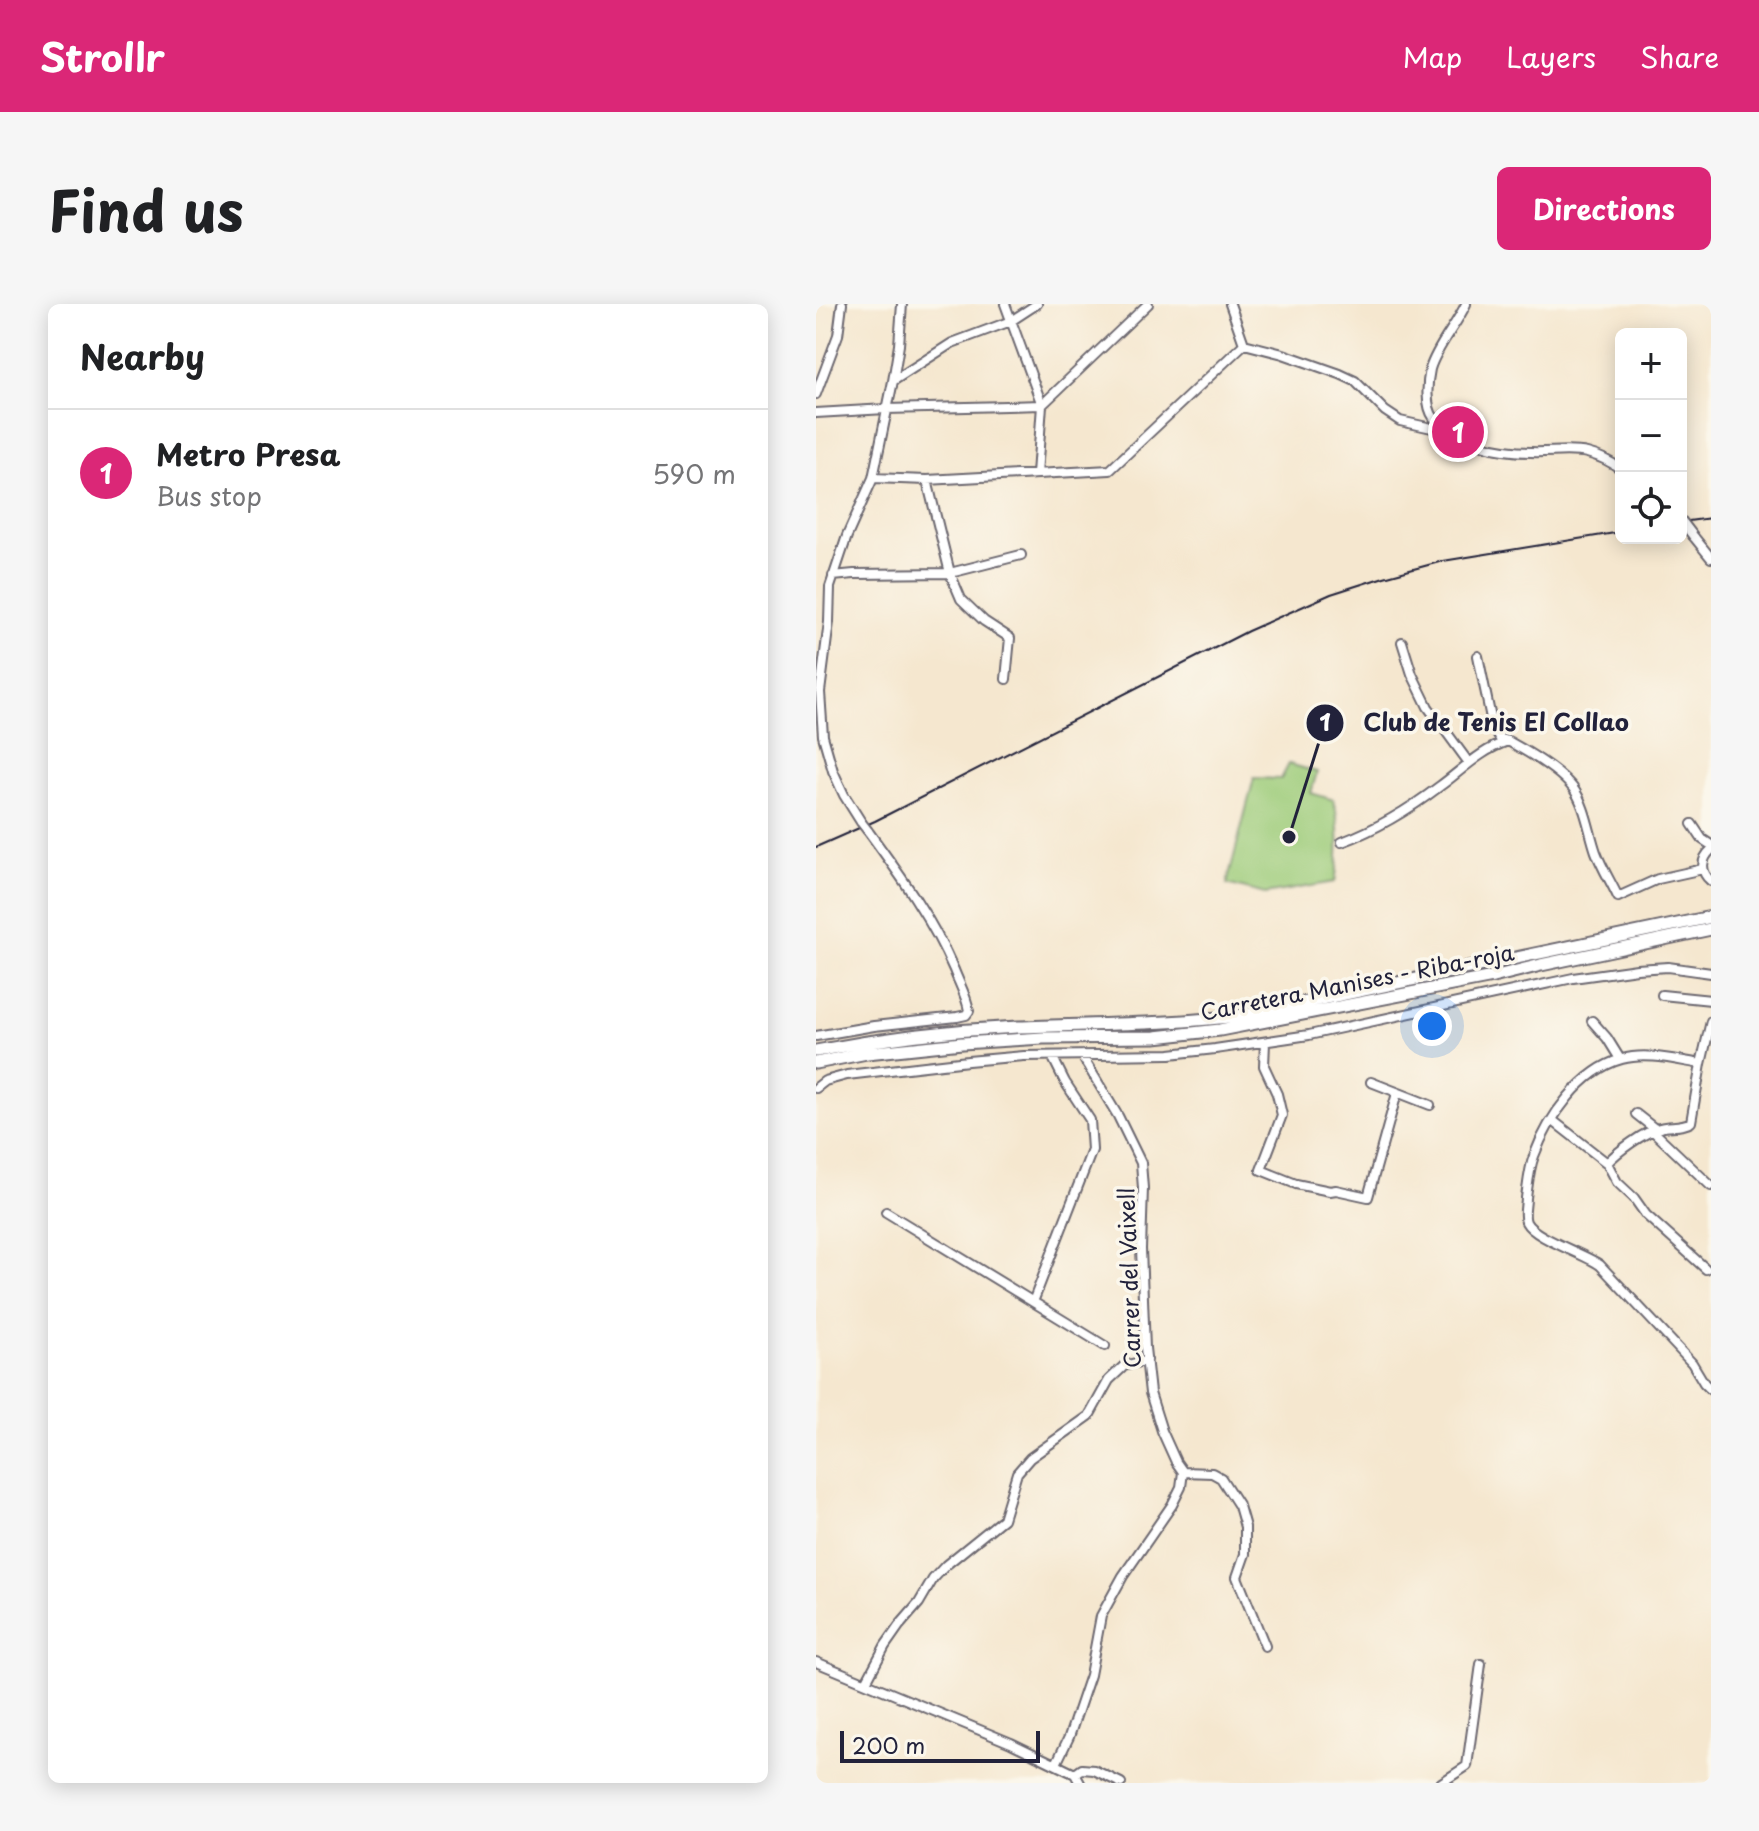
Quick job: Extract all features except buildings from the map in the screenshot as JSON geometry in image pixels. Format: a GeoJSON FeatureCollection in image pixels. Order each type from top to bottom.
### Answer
{"type":"FeatureCollection","features":[{"type":"Feature","properties":{"kind":"main road","name":"Carretera Manises - Riba-roja"},"geometry":{"type":"LineString","coordinates":[[816,1051],[965,1030],[1158,1024],[1245,1015],[1711,917]]}},
{"type":"Feature","properties":{"kind":"main road","name":"Carretera Manises - Riba-roja"},"geometry":{"type":"LineString","coordinates":[[816,1063],[867,1053],[962,1043],[1043,1038],[1155,1037],[1220,1030],[1493,977],[1711,929]]}},
{"type":"Feature","properties":{"kind":"street"},"geometry":{"type":"LineString","coordinates":[[816,394],[838,335],[842,304]]}},
{"type":"Feature","properties":{"kind":"street"},"geometry":{"type":"LineString","coordinates":[[816,1036],[957,1017],[969,1011],[947,954],[923,910],[844,795],[819,736],[818,692],[829,622],[830,587],[847,536],[873,478],[899,345],[902,304]]}},
{"type":"Feature","properties":{"kind":"street"},"geometry":{"type":"LineString","coordinates":[[1005,304],[1042,405],[1037,474]]}},
{"type":"Feature","properties":{"kind":"street"},"geometry":{"type":"LineString","coordinates":[[893,381],[952,343],[1011,321],[1037,304]]}},
{"type":"Feature","properties":{"kind":"street"},"geometry":{"type":"LineString","coordinates":[[816,413],[1042,405],[1148,304]]}},
{"type":"Feature","properties":{"kind":"street"},"geometry":{"type":"LineString","coordinates":[[1230,304],[1249,345],[1355,381],[1385,411],[1400,421],[1454,433],[1486,447],[1528,452],[1586,453],[1615,465]]}},
{"type":"Feature","properties":{"kind":"street"},"geometry":{"type":"LineString","coordinates":[[1454,433],[1432,414],[1428,397],[1429,377],[1438,351],[1466,304]]}},
{"type":"Feature","properties":{"kind":"street"},"geometry":{"type":"LineString","coordinates":[[873,478],[927,480],[1110,470],[1249,345]]}},
{"type":"Feature","properties":{"kind":"street"},"geometry":{"type":"LineString","coordinates":[[927,480],[950,573],[961,599],[984,621],[1010,638],[1006,679]]}},
{"type":"Feature","properties":{"kind":"street"},"geometry":{"type":"LineString","coordinates":[[1687,528],[1711,558]]}},
{"type":"Feature","properties":{"kind":"street"},"geometry":{"type":"LineString","coordinates":[[833,576],[950,573],[1021,555]]}},
{"type":"Feature","properties":{"kind":"street"},"geometry":{"type":"LineString","coordinates":[[1402,642],[1412,674],[1428,707],[1469,763]]}},
{"type":"Feature","properties":{"kind":"street"},"geometry":{"type":"LineString","coordinates":[[1478,656],[1493,728],[1500,739],[1523,749],[1563,778],[1574,790],[1597,854],[1618,897],[1658,879],[1703,869]]}},
{"type":"Feature","properties":{"kind":"street"},"geometry":{"type":"LineString","coordinates":[[1342,842],[1369,832],[1439,787],[1494,746],[1508,741]]}},
{"type":"Feature","properties":{"kind":"street"},"geometry":{"type":"LineString","coordinates":[[1692,824],[1711,847],[1704,859],[1703,869],[1711,881]]}},
{"type":"Feature","properties":{"kind":"street"},"geometry":{"type":"LineString","coordinates":[[816,1088],[825,1081],[864,1072],[1024,1056],[1170,1054],[1265,1042],[1573,978],[1637,969],[1668,967],[1711,973]]}},
{"type":"Feature","properties":{"kind":"street"},"geometry":{"type":"LineString","coordinates":[[1662,995],[1711,1000]]}},
{"type":"Feature","properties":{"kind":"street"},"geometry":{"type":"LineString","coordinates":[[1592,1021],[1620,1059]]}},
{"type":"Feature","properties":{"kind":"street"},"geometry":{"type":"LineString","coordinates":[[1607,1163],[1653,1129],[1684,1126],[1691,1122],[1711,1021]]}},
{"type":"Feature","properties":{"kind":"street"},"geometry":{"type":"LineString","coordinates":[[1265,1042],[1264,1066],[1277,1094],[1282,1115],[1261,1170],[1282,1179],[1368,1197],[1397,1093]]}},
{"type":"Feature","properties":{"kind":"street"},"geometry":{"type":"LineString","coordinates":[[1033,1302],[1092,1150],[1090,1120],[1052,1056]]}},
{"type":"Feature","properties":{"kind":"street","name":"Carrer del Vaixell"},"geometry":{"type":"LineString","coordinates":[[1082,1056],[1118,1116],[1141,1163],[1141,1249],[1150,1393],[1162,1431],[1183,1472]]}},
{"type":"Feature","properties":{"kind":"street"},"geometry":{"type":"LineString","coordinates":[[1701,1064],[1630,1057],[1601,1068],[1578,1085],[1546,1127],[1533,1158],[1524,1217],[1534,1232],[1600,1265],[1692,1363],[1711,1390]]}},
{"type":"Feature","properties":{"kind":"street"},"geometry":{"type":"LineString","coordinates":[[1371,1082],[1430,1105]]}},
{"type":"Feature","properties":{"kind":"street"},"geometry":{"type":"LineString","coordinates":[[1636,1114],[1711,1186]]}},
{"type":"Feature","properties":{"kind":"street"},"geometry":{"type":"LineString","coordinates":[[1552,1120],[1607,1163],[1617,1182],[1646,1215],[1706,1269]]}},
{"type":"Feature","properties":{"kind":"street"},"geometry":{"type":"LineString","coordinates":[[886,1212],[1105,1346]]}},
{"type":"Feature","properties":{"kind":"street"},"geometry":{"type":"LineString","coordinates":[[866,1682],[885,1646],[919,1603],[933,1579],[1003,1519],[1017,1473],[1030,1458],[1089,1416],[1109,1380],[1124,1366],[1147,1360]]}},
{"type":"Feature","properties":{"kind":"street"},"geometry":{"type":"LineString","coordinates":[[1056,1764],[1069,1737],[1090,1675],[1101,1616],[1146,1540],[1172,1505],[1181,1487],[1183,1472],[1212,1473],[1221,1478],[1239,1506],[1245,1527],[1245,1554],[1237,1577],[1265,1646]]}},
{"type":"Feature","properties":{"kind":"street"},"geometry":{"type":"LineString","coordinates":[[816,1662],[1011,1743],[1075,1774],[1080,1783]]}},
{"type":"Feature","properties":{"kind":"street"},"geometry":{"type":"LineString","coordinates":[[1441,1783],[1467,1766],[1481,1664]]}},
{"type":"Feature","properties":{"kind":"street"},"geometry":{"type":"LineString","coordinates":[[1075,1774],[1082,1769],[1094,1770],[1121,1783]]}},
{"type":"Feature","properties":{"kind":"green space"},"geometry":{"type":"Polygon","coordinates":[[[1289,764],[1317,772],[1311,793],[1334,800],[1339,841],[1335,882],[1265,894],[1227,884],[1254,778],[1281,779],[1289,764]]]}},
{"type":"Feature","properties":{"kind":"railway"},"geometry":{"type":"LineString","coordinates":[[1687,521],[1711,518]]}},
{"type":"Feature","properties":{"kind":"railway"},"geometry":{"type":"LineString","coordinates":[[816,847],[875,821],[1248,631],[1331,594],[1443,561],[1615,533]]}},
{"type":"Feature","properties":{"kind":"place","name":"Metro Presa"},"geometry":{"type":"Point","coordinates":[1458,432]}},
{"type":"Feature","properties":{"kind":"place","name":"Club de Tenis El Collao"},"geometry":{"type":"Point","coordinates":[1289,837]}}]}
